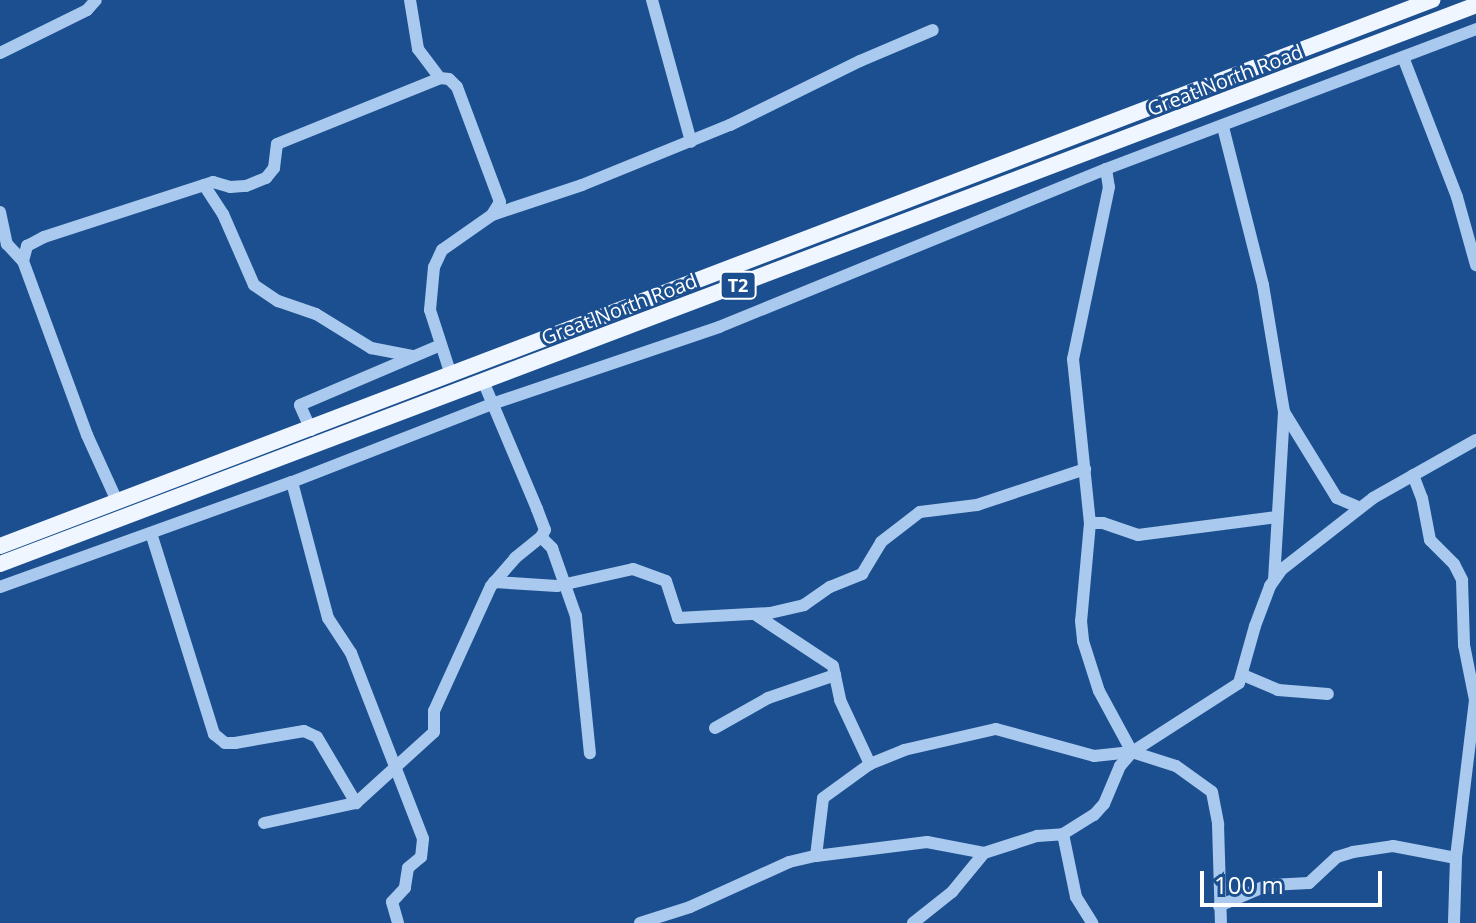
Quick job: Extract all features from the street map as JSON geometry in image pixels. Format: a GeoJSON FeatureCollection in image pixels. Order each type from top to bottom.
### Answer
{"type":"FeatureCollection","features":[{"type":"Feature","properties":{"kind":"main road","name":"Great North Road"},"geometry":{"type":"LineString","coordinates":[[0,546],[311,430],[1432,0]]}},
{"type":"Feature","properties":{"kind":"main road","name":"Great North Road"},"geometry":{"type":"LineString","coordinates":[[0,564],[1471,7]]}},
{"type":"Feature","properties":{"kind":"street"},"geometry":{"type":"LineString","coordinates":[[0,53],[87,10],[96,0]]}},
{"type":"Feature","properties":{"kind":"street"},"geometry":{"type":"LineString","coordinates":[[410,0],[418,49],[440,78]]}},
{"type":"Feature","properties":{"kind":"street"},"geometry":{"type":"LineString","coordinates":[[652,0],[691,142]]}},
{"type":"Feature","properties":{"kind":"street"},"geometry":{"type":"LineString","coordinates":[[0,587],[292,482],[492,404],[719,327],[1106,169],[1475,32],[1471,7]]}},
{"type":"Feature","properties":{"kind":"street"},"geometry":{"type":"LineString","coordinates":[[492,215],[691,142],[860,61],[933,30]]}},
{"type":"Feature","properties":{"kind":"street"},"geometry":{"type":"LineString","coordinates":[[1403,57],[1457,197],[1476,265]]}},
{"type":"Feature","properties":{"kind":"street"},"geometry":{"type":"LineString","coordinates":[[23,261],[27,246],[44,237],[213,182],[230,187],[246,186],[266,178],[274,168],[277,144],[440,78],[449,79],[457,87],[499,192],[498,209],[448,244],[434,267],[430,310],[451,375]]}},
{"type":"Feature","properties":{"kind":"street"},"geometry":{"type":"LineString","coordinates":[[640,923],[703,902],[789,862],[816,856],[927,842],[984,853],[1037,836],[1063,834],[1104,804],[1120,766],[1132,752],[1233,689],[1243,675],[1255,626],[1274,578],[1284,412],[1263,285],[1223,127]]}},
{"type":"Feature","properties":{"kind":"street"},"geometry":{"type":"LineString","coordinates":[[1106,169],[1109,187],[1073,359],[1090,523],[1081,621],[1083,641],[1099,691],[1132,752]]}},
{"type":"Feature","properties":{"kind":"street"},"geometry":{"type":"LineString","coordinates":[[204,185],[223,214],[254,285],[278,301],[316,314],[371,348],[413,356]]}},
{"type":"Feature","properties":{"kind":"street"},"geometry":{"type":"LineString","coordinates":[[0,212],[4,243],[23,261],[87,435],[117,501]]}},
{"type":"Feature","properties":{"kind":"street"},"geometry":{"type":"LineString","coordinates":[[311,430],[300,405],[441,345]]}},
{"type":"Feature","properties":{"kind":"street"},"geometry":{"type":"LineString","coordinates":[[264,823],[356,803],[434,732],[434,711],[494,582],[545,530],[483,381]]}},
{"type":"Feature","properties":{"kind":"street"},"geometry":{"type":"LineString","coordinates":[[1284,412],[1337,498],[1360,508]]}},
{"type":"Feature","properties":{"kind":"street"},"geometry":{"type":"LineString","coordinates":[[1274,578],[1360,508],[1476,440]]}},
{"type":"Feature","properties":{"kind":"street"},"geometry":{"type":"LineString","coordinates":[[494,582],[565,584],[621,570],[645,571],[666,581],[678,618],[756,615],[804,605],[830,587],[857,578],[868,569],[881,542],[920,512],[977,505],[1085,469]]}},
{"type":"Feature","properties":{"kind":"street"},"geometry":{"type":"LineString","coordinates":[[1413,475],[1422,498],[1430,540],[1454,564],[1462,580],[1464,645],[1474,687],[1470,762],[1456,858],[1454,923]]}},
{"type":"Feature","properties":{"kind":"street"},"geometry":{"type":"LineString","coordinates":[[292,482],[328,618],[351,653],[423,839],[421,857],[410,865],[405,888],[392,902],[398,923]]}},
{"type":"Feature","properties":{"kind":"street"},"geometry":{"type":"LineString","coordinates":[[1090,523],[1103,523],[1138,535],[1276,517]]}},
{"type":"Feature","properties":{"kind":"street"},"geometry":{"type":"LineString","coordinates":[[151,533],[214,734],[225,743],[304,731],[317,737],[356,803]]}},
{"type":"Feature","properties":{"kind":"street"},"geometry":{"type":"LineString","coordinates":[[541,537],[552,548],[576,616],[590,753]]}},
{"type":"Feature","properties":{"kind":"street"},"geometry":{"type":"LineString","coordinates":[[756,615],[828,661],[835,675],[840,700],[870,764]]}},
{"type":"Feature","properties":{"kind":"street"},"geometry":{"type":"LineString","coordinates":[[715,728],[768,698],[835,675]]}},
{"type":"Feature","properties":{"kind":"street"},"geometry":{"type":"LineString","coordinates":[[1243,675],[1278,690],[1328,694]]}},
{"type":"Feature","properties":{"kind":"street"},"geometry":{"type":"LineString","coordinates":[[816,856],[823,798],[870,764],[904,750],[996,729],[1094,756],[1132,752],[1176,766],[1212,792],[1218,824],[1219,914]]}},
{"type":"Feature","properties":{"kind":"street"},"geometry":{"type":"LineString","coordinates":[[1063,834],[1076,897],[1092,923]]}},
{"type":"Feature","properties":{"kind":"street"},"geometry":{"type":"LineString","coordinates":[[1208,923],[1268,885],[1309,883],[1337,857],[1353,852],[1393,846],[1456,858]]}},
{"type":"Feature","properties":{"kind":"street"},"geometry":{"type":"LineString","coordinates":[[913,923],[952,892],[984,853]]}}]}
